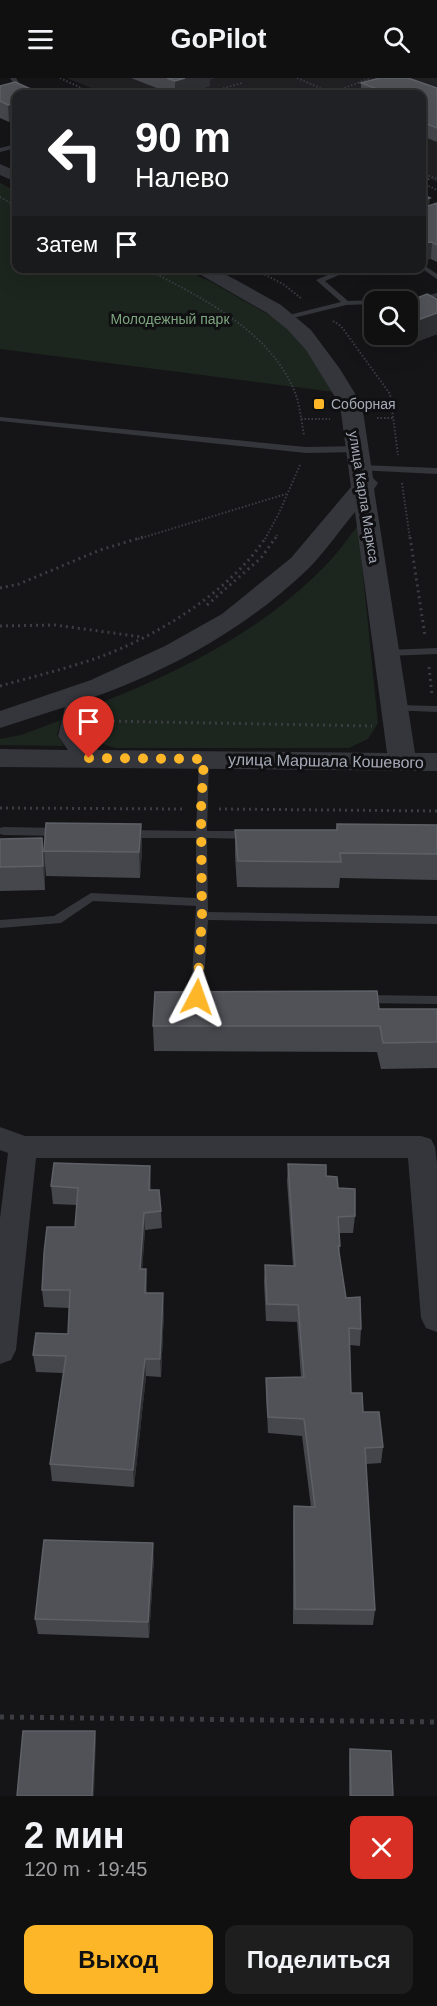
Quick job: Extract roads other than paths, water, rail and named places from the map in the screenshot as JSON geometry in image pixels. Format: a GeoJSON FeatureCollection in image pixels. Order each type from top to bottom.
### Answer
{"type":"FeatureCollection","features":[{"type":"Feature","properties":{"kind":"street","name":"улица Карла Маркса"},"geometry":{"type":"LineString","coordinates":[[208,273],[286,317],[327,362],[351,405],[404,759]]}},
{"type":"Feature","properties":{"kind":"street"},"geometry":{"type":"LineString","coordinates":[[0,720],[81,693],[174,652],[231,619],[300,563],[362,467],[356,404],[332,361],[292,317],[216,273]]}},
{"type":"Feature","properties":{"kind":"street"},"geometry":{"type":"LineString","coordinates":[[81,693],[72,736],[87,755]]}},
{"type":"Feature","properties":{"kind":"street"},"geometry":{"type":"LineString","coordinates":[[0,752],[404,759],[437,756]]}},
{"type":"Feature","properties":{"kind":"street","name":"улица Маршала Кошевого"},"geometry":{"type":"LineString","coordinates":[[0,758],[87,755],[204,759],[404,759],[437,762]]}},
{"type":"Feature","properties":{"kind":"street"},"geometry":{"type":"LineString","coordinates":[[0,1350],[12,1142],[421,1147],[437,1318]]}},
{"type":"Feature","properties":{"kind":"lane"},"geometry":{"type":"LineString","coordinates":[[339,273],[320,280],[346,303]]}},
{"type":"Feature","properties":{"kind":"lane"},"geometry":{"type":"LineString","coordinates":[[418,299],[437,295]]}},
{"type":"Feature","properties":{"kind":"lane"},"geometry":{"type":"LineString","coordinates":[[292,317],[346,303],[364,302]]}},
{"type":"Feature","properties":{"kind":"lane"},"geometry":{"type":"LineString","coordinates":[[0,419],[306,450],[362,467],[437,471]]}},
{"type":"Feature","properties":{"kind":"lane"},"geometry":{"type":"LineString","coordinates":[[389,653],[432,651]]}},
{"type":"Feature","properties":{"kind":"lane"},"geometry":{"type":"LineString","coordinates":[[397,714],[435,709]]}},
{"type":"Feature","properties":{"kind":"lane"},"geometry":{"type":"LineString","coordinates":[[204,759],[201,836],[202,916],[197,997],[220,997]]}},
{"type":"Feature","properties":{"kind":"lane"},"geometry":{"type":"LineString","coordinates":[[3,831],[73,833]]}},
{"type":"Feature","properties":{"kind":"lane"},"geometry":{"type":"LineString","coordinates":[[108,833],[201,836],[260,834]]}},
{"type":"Feature","properties":{"kind":"lane"},"geometry":{"type":"LineString","coordinates":[[0,924],[57,920],[91,897],[202,902]]}},
{"type":"Feature","properties":{"kind":"lane"},"geometry":{"type":"LineString","coordinates":[[202,916],[437,920]]}},
{"type":"Feature","properties":{"kind":"lane"},"geometry":{"type":"LineString","coordinates":[[345,999],[437,1000]]}},
{"type":"Feature","properties":{"kind":"place","name":"Соборная"},"geometry":{"type":"Point","coordinates":[319,404]}},
{"type":"Feature","properties":{"kind":"park label","name":"Молодежный парк"},"geometry":{"type":"Point","coordinates":[170,319]}}]}
